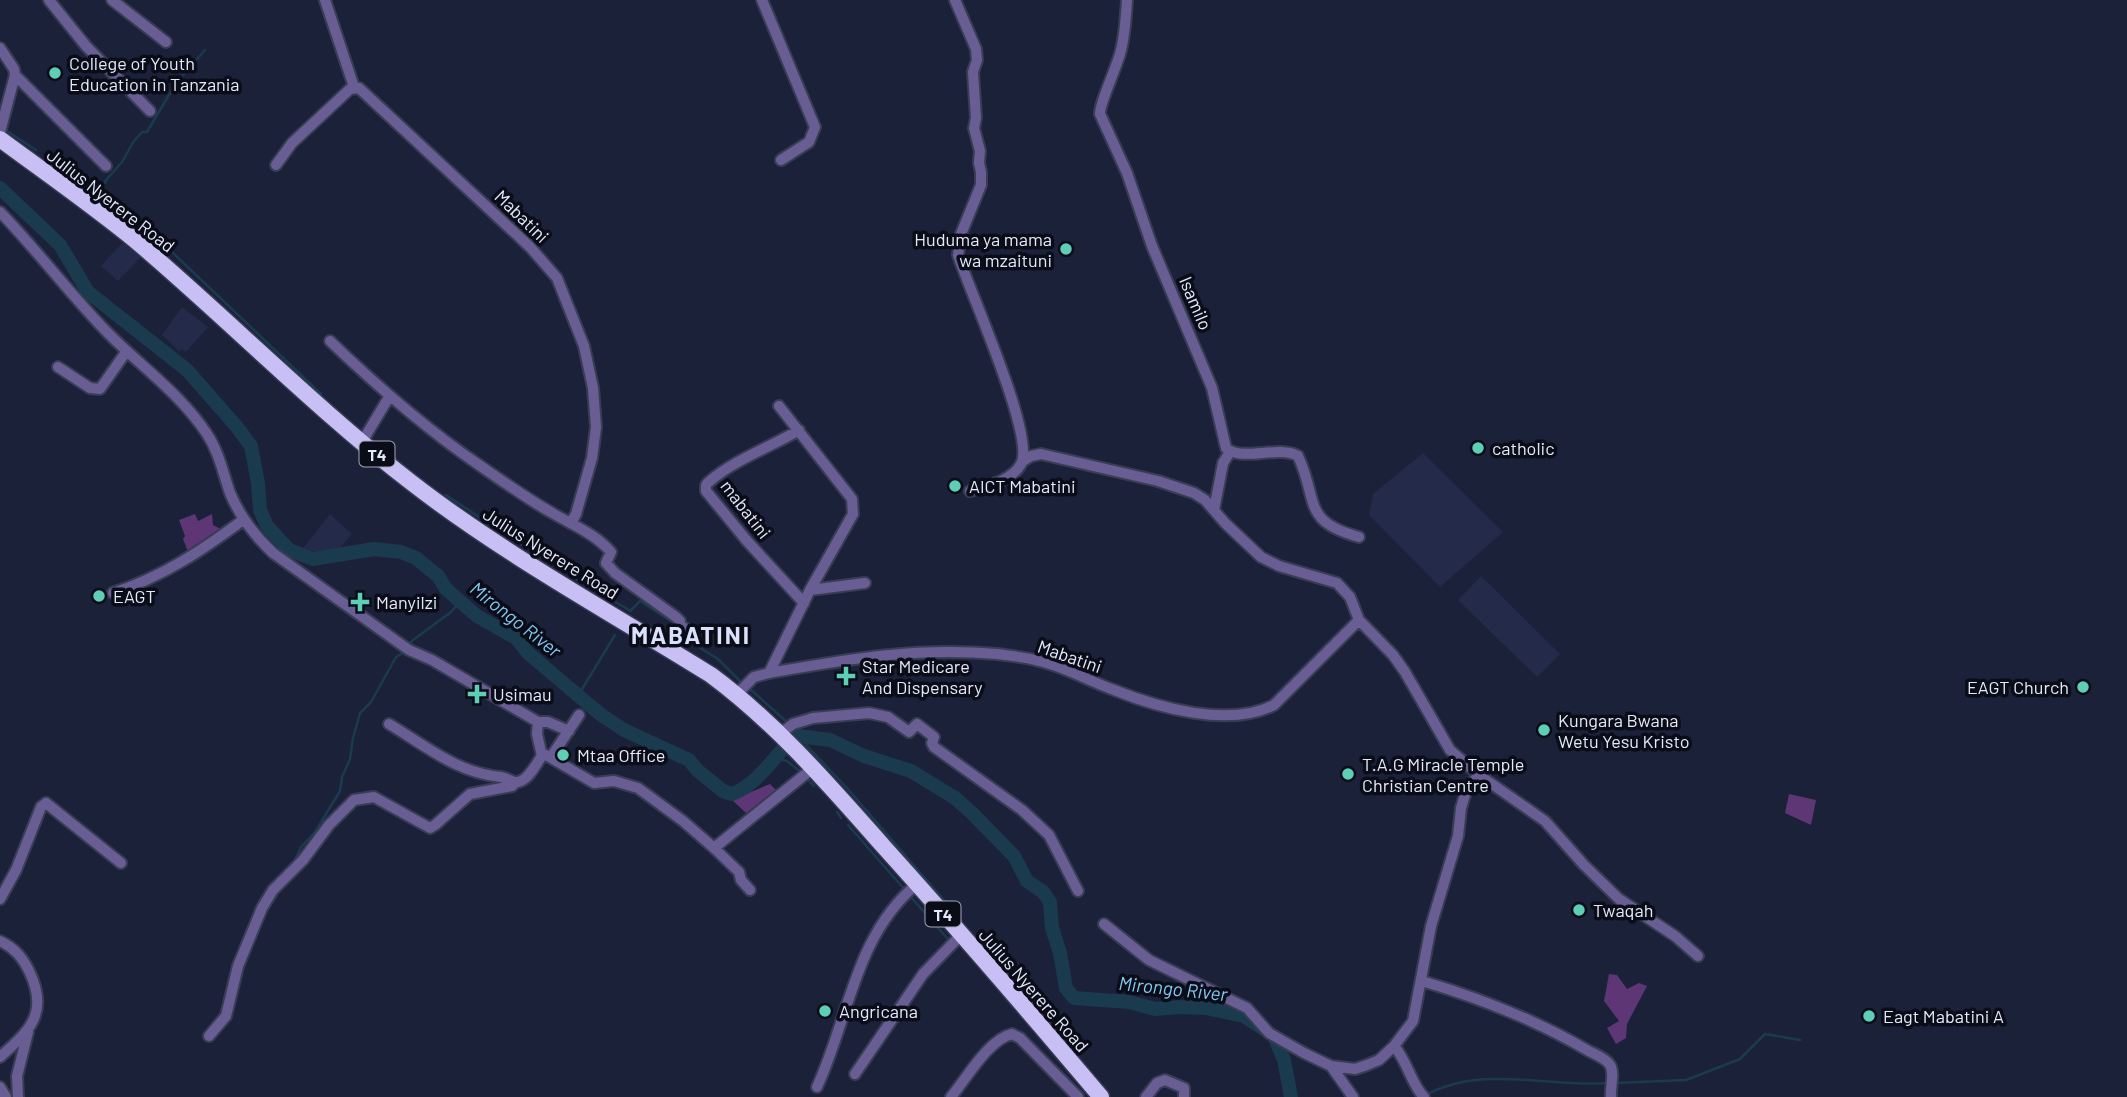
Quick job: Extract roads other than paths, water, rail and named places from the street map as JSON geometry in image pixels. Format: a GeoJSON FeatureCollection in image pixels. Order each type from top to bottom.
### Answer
{"type":"FeatureCollection","features":[{"type":"Feature","properties":{"kind":"highway","name":"Julius Nyerere Road"},"geometry":{"type":"LineString","coordinates":[[0,139],[136,241],[362,442],[458,517],[710,675],[787,729],[813,768],[911,890],[961,935],[1101,1097]]}},
{"type":"Feature","properties":{"kind":"street"},"geometry":{"type":"LineString","coordinates":[[49,0],[86,46],[150,111]]}},
{"type":"Feature","properties":{"kind":"street"},"geometry":{"type":"LineString","coordinates":[[112,0],[166,42]]}},
{"type":"Feature","properties":{"kind":"street"},"geometry":{"type":"LineString","coordinates":[[276,165],[292,143],[354,88],[325,0]]}},
{"type":"Feature","properties":{"kind":"street"},"geometry":{"type":"LineString","coordinates":[[762,0],[815,127],[809,142],[781,160]]}},
{"type":"Feature","properties":{"kind":"street"},"geometry":{"type":"LineString","coordinates":[[955,0],[976,49],[973,72],[976,118],[974,128],[980,152],[981,172],[981,185],[961,234],[958,255],[1016,411],[1023,461]]}},
{"type":"Feature","properties":{"kind":"street","name":"Isamilo"},"geometry":{"type":"LineString","coordinates":[[1127,0],[1121,51],[1101,104],[1100,114],[1127,173],[1152,246],[1212,388],[1224,442],[1230,452]]}},
{"type":"Feature","properties":{"kind":"street"},"geometry":{"type":"LineString","coordinates":[[0,48],[15,75],[0,132]]}},
{"type":"Feature","properties":{"kind":"street"},"geometry":{"type":"LineString","coordinates":[[15,75],[106,166]]}},
{"type":"Feature","properties":{"kind":"street","name":"Mabatini"},"geometry":{"type":"LineString","coordinates":[[354,88],[362,90],[520,237],[557,278],[584,346],[593,388],[596,427],[592,458],[571,523]]}},
{"type":"Feature","properties":{"kind":"street"},"geometry":{"type":"LineString","coordinates":[[0,212],[94,318],[173,395],[207,434],[216,450],[231,495],[243,520],[274,553],[409,650],[432,660],[538,722],[548,722],[569,732]]}},
{"type":"Feature","properties":{"kind":"street"},"geometry":{"type":"LineString","coordinates":[[330,341],[389,397],[481,466],[594,536],[611,552],[606,563],[615,573],[676,617],[680,625],[689,631]]}},
{"type":"Feature","properties":{"kind":"street"},"geometry":{"type":"LineString","coordinates":[[58,367],[90,388],[100,389],[126,352]]}},
{"type":"Feature","properties":{"kind":"street"},"geometry":{"type":"LineString","coordinates":[[362,442],[389,397]]}},
{"type":"Feature","properties":{"kind":"street"},"geometry":{"type":"LineString","coordinates":[[769,673],[854,507],[852,499],[779,406]]}},
{"type":"Feature","properties":{"kind":"street","name":"mabatini"},"geometry":{"type":"LineString","coordinates":[[799,430],[709,482],[706,491],[804,603]]}},
{"type":"Feature","properties":{"kind":"street"},"geometry":{"type":"LineString","coordinates":[[1214,510],[1223,463],[1230,452],[1287,452],[1298,456],[1322,521],[1335,530],[1359,537]]}},
{"type":"Feature","properties":{"kind":"street"},"geometry":{"type":"LineString","coordinates":[[970,491],[1007,477],[1023,461],[1041,454],[1158,481],[1205,499],[1244,542],[1270,563],[1337,583],[1350,597],[1359,620],[1393,655],[1405,672],[1450,750],[1479,775],[1545,821],[1610,892],[1675,936],[1698,956]]}},
{"type":"Feature","properties":{"kind":"street"},"geometry":{"type":"LineString","coordinates":[[113,593],[132,587],[190,558],[243,520]]}},
{"type":"Feature","properties":{"kind":"street"},"geometry":{"type":"LineString","coordinates":[[810,590],[865,583]]}},
{"type":"Feature","properties":{"kind":"street","name":"Mabatini"},"geometry":{"type":"LineString","coordinates":[[737,694],[754,677],[769,673],[894,653],[931,651],[998,654],[1038,660],[1161,706],[1222,716],[1240,715],[1261,712],[1274,705],[1359,620]]}},
{"type":"Feature","properties":{"kind":"street"},"geometry":{"type":"LineString","coordinates":[[787,729],[813,718],[869,712],[888,717],[909,733],[917,724],[934,737],[934,747],[1022,810],[1049,835],[1078,891]]}},
{"type":"Feature","properties":{"kind":"street"},"geometry":{"type":"LineString","coordinates":[[209,1036],[226,1016],[238,966],[262,908],[273,890],[303,860],[329,825],[354,800],[374,797],[429,828],[470,794],[520,782],[569,732],[579,715]]}},
{"type":"Feature","properties":{"kind":"street"},"geometry":{"type":"LineString","coordinates":[[538,722],[537,734],[546,757],[594,783],[614,781],[638,788],[714,848],[739,872],[741,880],[750,890]]}},
{"type":"Feature","properties":{"kind":"street"},"geometry":{"type":"LineString","coordinates":[[389,724],[452,764],[486,776],[504,777],[515,783]]}},
{"type":"Feature","properties":{"kind":"street"},"geometry":{"type":"LineString","coordinates":[[714,848],[813,768]]}},
{"type":"Feature","properties":{"kind":"street"},"geometry":{"type":"LineString","coordinates":[[1104,924],[1149,960],[1247,1008],[1269,1033],[1331,1066],[1355,1069],[1379,1059],[1394,1046],[1413,1021],[1431,926],[1458,836],[1461,808],[1467,788],[1479,775]]}},
{"type":"Feature","properties":{"kind":"street"},"geometry":{"type":"LineString","coordinates":[[0,899],[16,870],[41,807],[46,803],[121,863]]}},
{"type":"Feature","properties":{"kind":"street"},"geometry":{"type":"LineString","coordinates":[[817,1087],[837,1040],[854,985],[873,938],[895,904],[911,890]]}},
{"type":"Feature","properties":{"kind":"street"},"geometry":{"type":"LineString","coordinates":[[855,1074],[923,974],[961,935]]}},
{"type":"Feature","properties":{"kind":"street"},"geometry":{"type":"LineString","coordinates":[[0,941],[21,957],[36,988],[38,1007],[17,1076],[18,1097]]}},
{"type":"Feature","properties":{"kind":"street"},"geometry":{"type":"LineString","coordinates":[[1422,981],[1480,1000],[1565,1037],[1609,1063],[1612,1071],[1611,1097]]}},
{"type":"Feature","properties":{"kind":"street"},"geometry":{"type":"LineString","coordinates":[[0,1057],[29,1030]]}},
{"type":"Feature","properties":{"kind":"street"},"geometry":{"type":"LineString","coordinates":[[1026,1045],[1047,1033]]}},
{"type":"Feature","properties":{"kind":"street"},"geometry":{"type":"LineString","coordinates":[[951,1097],[1000,1038],[1012,1034],[1020,1038],[1077,1097]]}},
{"type":"Feature","properties":{"kind":"street"},"geometry":{"type":"LineString","coordinates":[[1394,1046],[1408,1066],[1422,1095]]}},
{"type":"Feature","properties":{"kind":"street"},"geometry":{"type":"LineString","coordinates":[[1331,1066],[1353,1097]]}},
{"type":"Feature","properties":{"kind":"street"},"geometry":{"type":"LineString","coordinates":[[1146,1097],[1157,1083],[1165,1080],[1184,1088],[1184,1097]]}},
{"type":"Feature","properties":{"kind":"street"},"geometry":{"type":"LineString","coordinates":[[0,1087],[6,1097]]}},
{"type":"Feature","properties":{"kind":"waterway"},"geometry":{"type":"LineString","coordinates":[[205,50],[176,83],[147,132],[142,132],[134,141],[96,197],[152,233],[321,394]]}},
{"type":"Feature","properties":{"kind":"waterway"},"geometry":{"type":"LineString","coordinates":[[4,129],[36,150]]}},
{"type":"Feature","properties":{"kind":"waterway","name":"Mirongo River"},"geometry":{"type":"LineString","coordinates":[[0,188],[60,245],[88,292],[187,370],[237,427],[251,446],[260,510],[267,526],[289,550],[313,559],[374,549],[401,552],[416,558],[438,576],[446,589],[477,616],[516,638],[528,653],[600,714],[624,730],[689,760],[723,791],[732,794],[746,787],[781,751]]}},
{"type":"Feature","properties":{"kind":"waterway"},"geometry":{"type":"LineString","coordinates":[[446,495],[541,557],[551,560],[579,581],[631,611]]}},
{"type":"Feature","properties":{"kind":"waterway"},"geometry":{"type":"LineString","coordinates":[[409,645],[461,601]]}},
{"type":"Feature","properties":{"kind":"waterway"},"geometry":{"type":"LineString","coordinates":[[631,610],[640,601],[677,625]]}},
{"type":"Feature","properties":{"kind":"waterway"},"geometry":{"type":"LineString","coordinates":[[684,632],[686,639],[718,659],[741,682]]}},
{"type":"Feature","properties":{"kind":"waterway"},"geometry":{"type":"LineString","coordinates":[[579,694],[615,635]]}},
{"type":"Feature","properties":{"kind":"waterway"},"geometry":{"type":"LineString","coordinates":[[294,862],[301,847],[315,832],[340,791],[360,713],[371,702],[396,657],[403,653]]}},
{"type":"Feature","properties":{"kind":"waterway"},"geometry":{"type":"LineString","coordinates":[[750,689],[789,724]]}},
{"type":"Feature","properties":{"kind":"waterway"},"geometry":{"type":"LineString","coordinates":[[794,728],[801,735]]}},
{"type":"Feature","properties":{"kind":"waterway","name":"Mirongo River"},"geometry":{"type":"LineString","coordinates":[[799,736],[830,740],[864,756],[911,771],[955,798],[972,813],[1014,856],[1027,881],[1043,892],[1050,902],[1052,928],[1060,953],[1066,988],[1074,998],[1129,1002],[1155,1009],[1206,1008],[1244,1016],[1274,1036],[1284,1060],[1291,1097]]}},
{"type":"Feature","properties":{"kind":"waterway"},"geometry":{"type":"LineString","coordinates":[[805,736],[805,743],[809,748],[961,920]]}},
{"type":"Feature","properties":{"kind":"waterway"},"geometry":{"type":"LineString","coordinates":[[775,758],[787,761],[802,773]]}},
{"type":"Feature","properties":{"kind":"waterway"},"geometry":{"type":"LineString","coordinates":[[808,780],[814,786]]}},
{"type":"Feature","properties":{"kind":"waterway"},"geometry":{"type":"LineString","coordinates":[[837,812],[841,818]]}},
{"type":"Feature","properties":{"kind":"waterway"},"geometry":{"type":"LineString","coordinates":[[848,825],[906,891]]}},
{"type":"Feature","properties":{"kind":"waterway"},"geometry":{"type":"LineString","coordinates":[[910,896],[947,938]]}},
{"type":"Feature","properties":{"kind":"waterway"},"geometry":{"type":"LineString","coordinates":[[1615,1083],[1686,1080],[1740,1059],[1765,1034],[1800,1040]]}},
{"type":"Feature","properties":{"kind":"waterway"},"geometry":{"type":"LineString","coordinates":[[1426,1095],[1447,1086],[1492,1079],[1609,1083]]}},
{"type":"Feature","properties":{"kind":"place","name":"College of Youth Education in Tanzania"},"geometry":{"type":"Point","coordinates":[55,73]}},
{"type":"Feature","properties":{"kind":"place","name":"Huduma ya mama wa mzaituni"},"geometry":{"type":"Point","coordinates":[1066,249]}},
{"type":"Feature","properties":{"kind":"place","name":"catholic"},"geometry":{"type":"Point","coordinates":[1478,448]}},
{"type":"Feature","properties":{"kind":"place","name":"AICT Mabatini"},"geometry":{"type":"Point","coordinates":[955,486]}},
{"type":"Feature","properties":{"kind":"place","name":"EAGT"},"geometry":{"type":"Point","coordinates":[99,596]}},
{"type":"Feature","properties":{"kind":"place","name":"Manyilzi"},"geometry":{"type":"Point","coordinates":[360,602]}},
{"type":"Feature","properties":{"kind":"place","name":"Star Medicare And Dispensary"},"geometry":{"type":"Point","coordinates":[846,676]}},
{"type":"Feature","properties":{"kind":"place","name":"EAGT Church"},"geometry":{"type":"Point","coordinates":[2083,687]}},
{"type":"Feature","properties":{"kind":"place","name":"Usimau"},"geometry":{"type":"Point","coordinates":[477,694]}},
{"type":"Feature","properties":{"kind":"place","name":"Kungara Bwana Wetu Yesu Kristo"},"geometry":{"type":"Point","coordinates":[1544,730]}},
{"type":"Feature","properties":{"kind":"place","name":"Mtaa Office"},"geometry":{"type":"Point","coordinates":[563,755]}},
{"type":"Feature","properties":{"kind":"place","name":"T.A.G Miracle Temple Christian Centre"},"geometry":{"type":"Point","coordinates":[1348,774]}},
{"type":"Feature","properties":{"kind":"place","name":"Twaqah"},"geometry":{"type":"Point","coordinates":[1579,910]}},
{"type":"Feature","properties":{"kind":"place","name":"Angricana"},"geometry":{"type":"Point","coordinates":[825,1011]}},
{"type":"Feature","properties":{"kind":"place","name":"Eagt Mabatini A"},"geometry":{"type":"Point","coordinates":[1869,1016]}},
{"type":"Feature","properties":{"kind":"district","name":"MABATINI"},"geometry":{"type":"Point","coordinates":[691,634]}}]}
